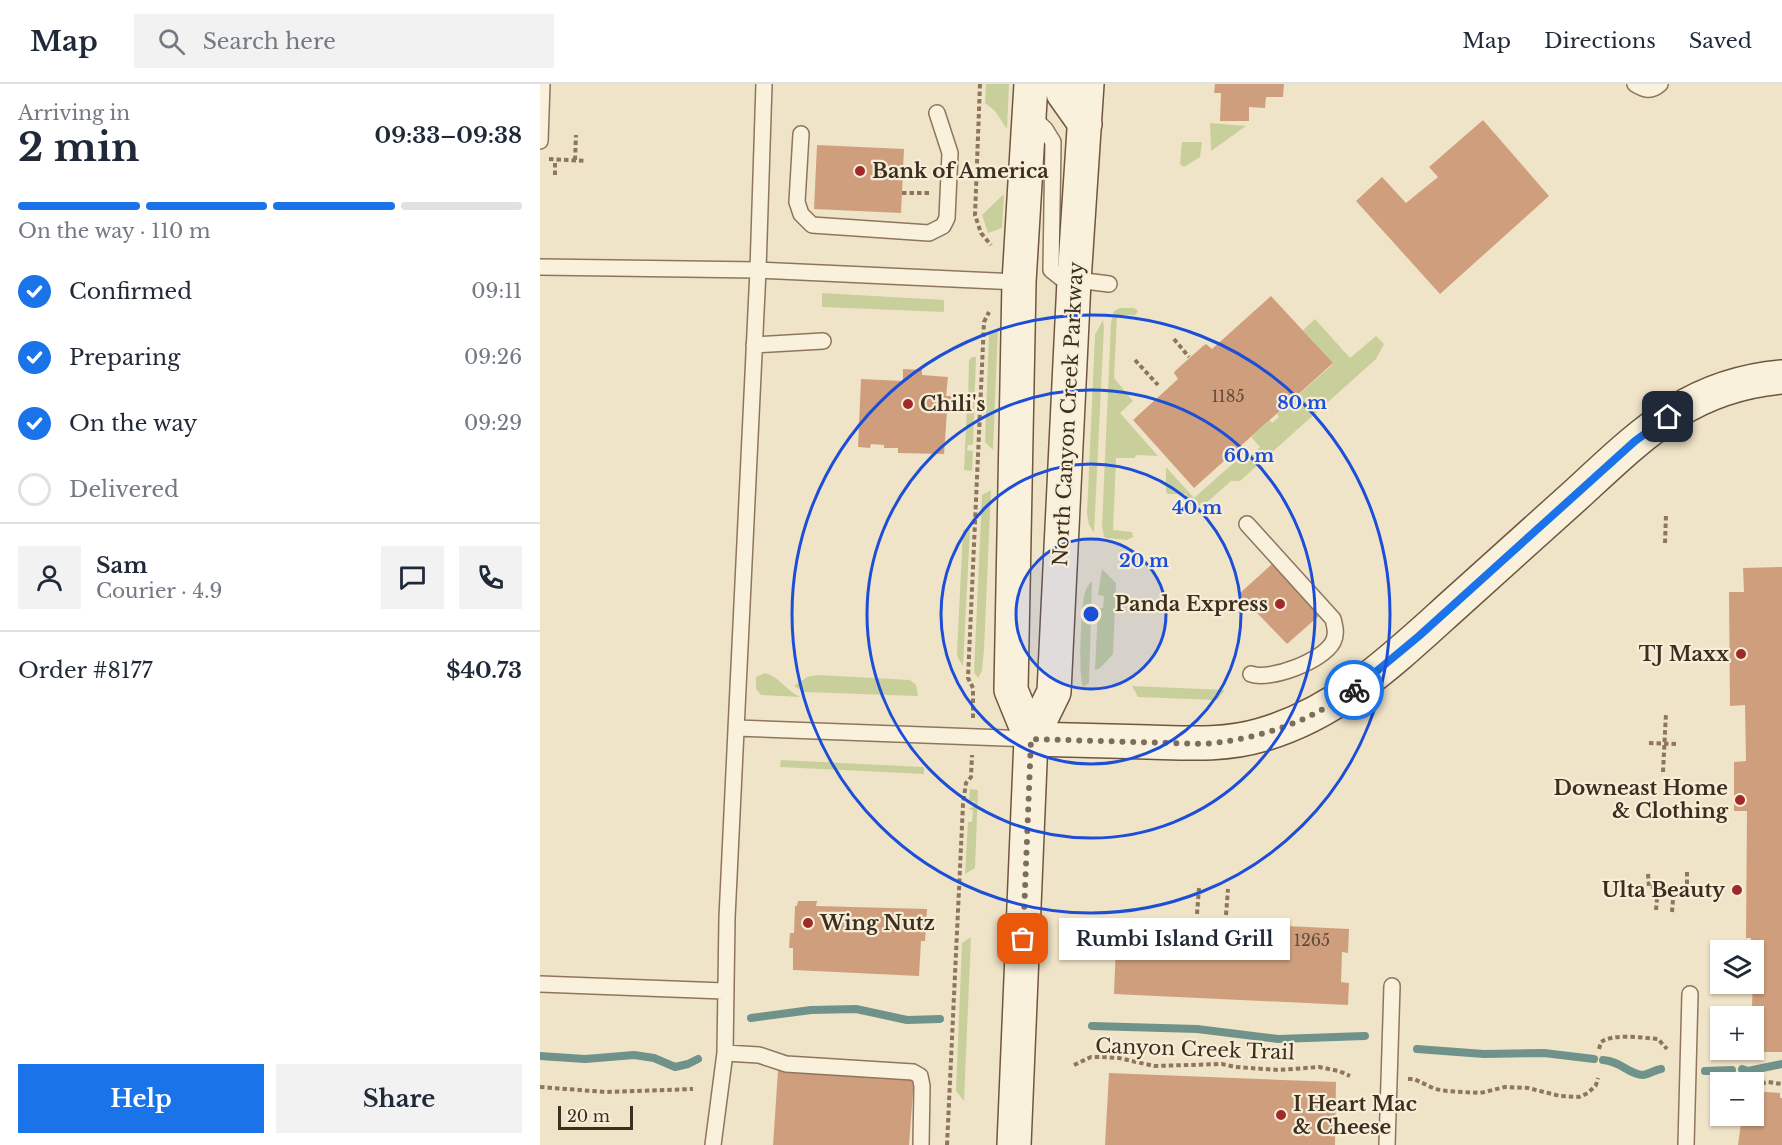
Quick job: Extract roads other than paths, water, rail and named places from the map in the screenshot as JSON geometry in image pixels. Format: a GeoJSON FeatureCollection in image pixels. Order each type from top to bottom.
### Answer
{"type":"FeatureCollection","features":[{"type":"Feature","properties":{"kind":"main road"},"geometry":{"type":"LineString","coordinates":[[1062,84],[1063,93],[1085,124]]}},
{"type":"Feature","properties":{"kind":"main road","name":"North Canyon Creek Parkway"},"geometry":{"type":"LineString","coordinates":[[1014,1145],[1031,739],[1054,692],[1074,281],[1087,84]]}},
{"type":"Feature","properties":{"kind":"main road","name":"North Canyon Creek Parkway"},"geometry":{"type":"LineString","coordinates":[[1030,100],[1019,282],[1011,690],[1031,739]]}},
{"type":"Feature","properties":{"kind":"main road"},"geometry":{"type":"LineString","coordinates":[[1031,739],[1205,744],[1260,736],[1292,725],[1346,696],[1364,683],[1635,441],[1682,406],[1735,384],[1782,377]]}},
{"type":"Feature","properties":{"kind":"lane"},"geometry":{"type":"LineString","coordinates":[[540,141],[542,84]]}},
{"type":"Feature","properties":{"kind":"lane"},"geometry":{"type":"LineString","coordinates":[[713,1145],[725,1053],[724,991],[758,270],[764,84]]}},
{"type":"Feature","properties":{"kind":"lane"},"geometry":{"type":"LineString","coordinates":[[1635,84],[1647,90],[1660,84]]}},
{"type":"Feature","properties":{"kind":"lane"},"geometry":{"type":"LineString","coordinates":[[1030,100],[1053,142],[1051,270],[1061,278],[1109,284]]}},
{"type":"Feature","properties":{"kind":"lane"},"geometry":{"type":"LineString","coordinates":[[801,134],[797,202],[801,214],[812,225],[929,233],[943,226],[947,218],[950,153],[937,113]]}},
{"type":"Feature","properties":{"kind":"lane"},"geometry":{"type":"LineString","coordinates":[[540,267],[758,270],[1019,282]]}},
{"type":"Feature","properties":{"kind":"lane"},"geometry":{"type":"LineString","coordinates":[[754,345],[823,341]]}},
{"type":"Feature","properties":{"kind":"lane"},"geometry":{"type":"LineString","coordinates":[[1247,524],[1333,619],[1336,629],[1332,643],[1311,660],[1266,676],[1251,674]]}},
{"type":"Feature","properties":{"kind":"lane"},"geometry":{"type":"LineString","coordinates":[[737,728],[1031,739]]}},
{"type":"Feature","properties":{"kind":"lane"},"geometry":{"type":"LineString","coordinates":[[540,984],[724,991]]}},
{"type":"Feature","properties":{"kind":"lane"},"geometry":{"type":"LineString","coordinates":[[1387,1145],[1392,986]]}},
{"type":"Feature","properties":{"kind":"lane"},"geometry":{"type":"LineString","coordinates":[[1686,1145],[1690,994]]}},
{"type":"Feature","properties":{"kind":"lane"},"geometry":{"type":"LineString","coordinates":[[725,1053],[759,1055],[786,1064],[913,1072],[920,1076],[922,1086],[921,1145]]}},
{"type":"Feature","properties":{"kind":"waterway"},"geometry":{"type":"LineString","coordinates":[[751,1018],[811,1010],[856,1009],[907,1020],[940,1019]]}},
{"type":"Feature","properties":{"kind":"waterway"},"geometry":{"type":"LineString","coordinates":[[1092,1026],[1197,1029],[1278,1039],[1365,1036]]}},
{"type":"Feature","properties":{"kind":"waterway"},"geometry":{"type":"LineString","coordinates":[[1417,1049],[1484,1054],[1544,1053],[1594,1059]]}},
{"type":"Feature","properties":{"kind":"waterway"},"geometry":{"type":"LineString","coordinates":[[540,1056],[585,1059],[634,1055],[654,1058],[675,1067],[698,1059]]}},
{"type":"Feature","properties":{"kind":"waterway"},"geometry":{"type":"LineString","coordinates":[[1603,1060],[1643,1075],[1661,1069]]}},
{"type":"Feature","properties":{"kind":"waterway"},"geometry":{"type":"LineString","coordinates":[[1742,1069],[1748,1071],[1782,1064]]}},
{"type":"Feature","properties":{"kind":"waterway"},"geometry":{"type":"LineString","coordinates":[[1705,1071],[1732,1070]]}},
{"type":"Feature","properties":{"kind":"place","name":"Bank of America"},"geometry":{"type":"Point","coordinates":[860,171]}},
{"type":"Feature","properties":{"kind":"place","name":"Chili's"},"geometry":{"type":"Point","coordinates":[908,404]}},
{"type":"Feature","properties":{"kind":"place","name":"Panda Express"},"geometry":{"type":"Point","coordinates":[1280,604]}},
{"type":"Feature","properties":{"kind":"place","name":"TJ Maxx"},"geometry":{"type":"Point","coordinates":[1741,654]}},
{"type":"Feature","properties":{"kind":"place","name":"Downeast Home & Clothing"},"geometry":{"type":"Point","coordinates":[1740,800]}},
{"type":"Feature","properties":{"kind":"place","name":"Ulta Beauty"},"geometry":{"type":"Point","coordinates":[1737,890]}},
{"type":"Feature","properties":{"kind":"place","name":"Wing Nutz"},"geometry":{"type":"Point","coordinates":[808,923]}},
{"type":"Feature","properties":{"kind":"place","name":"Rumbi Island Grill"},"geometry":{"type":"Point","coordinates":[1023,939]}},
{"type":"Feature","properties":{"kind":"place","name":"I Heart Mac & Cheese"},"geometry":{"type":"Point","coordinates":[1281,1115]}}]}
